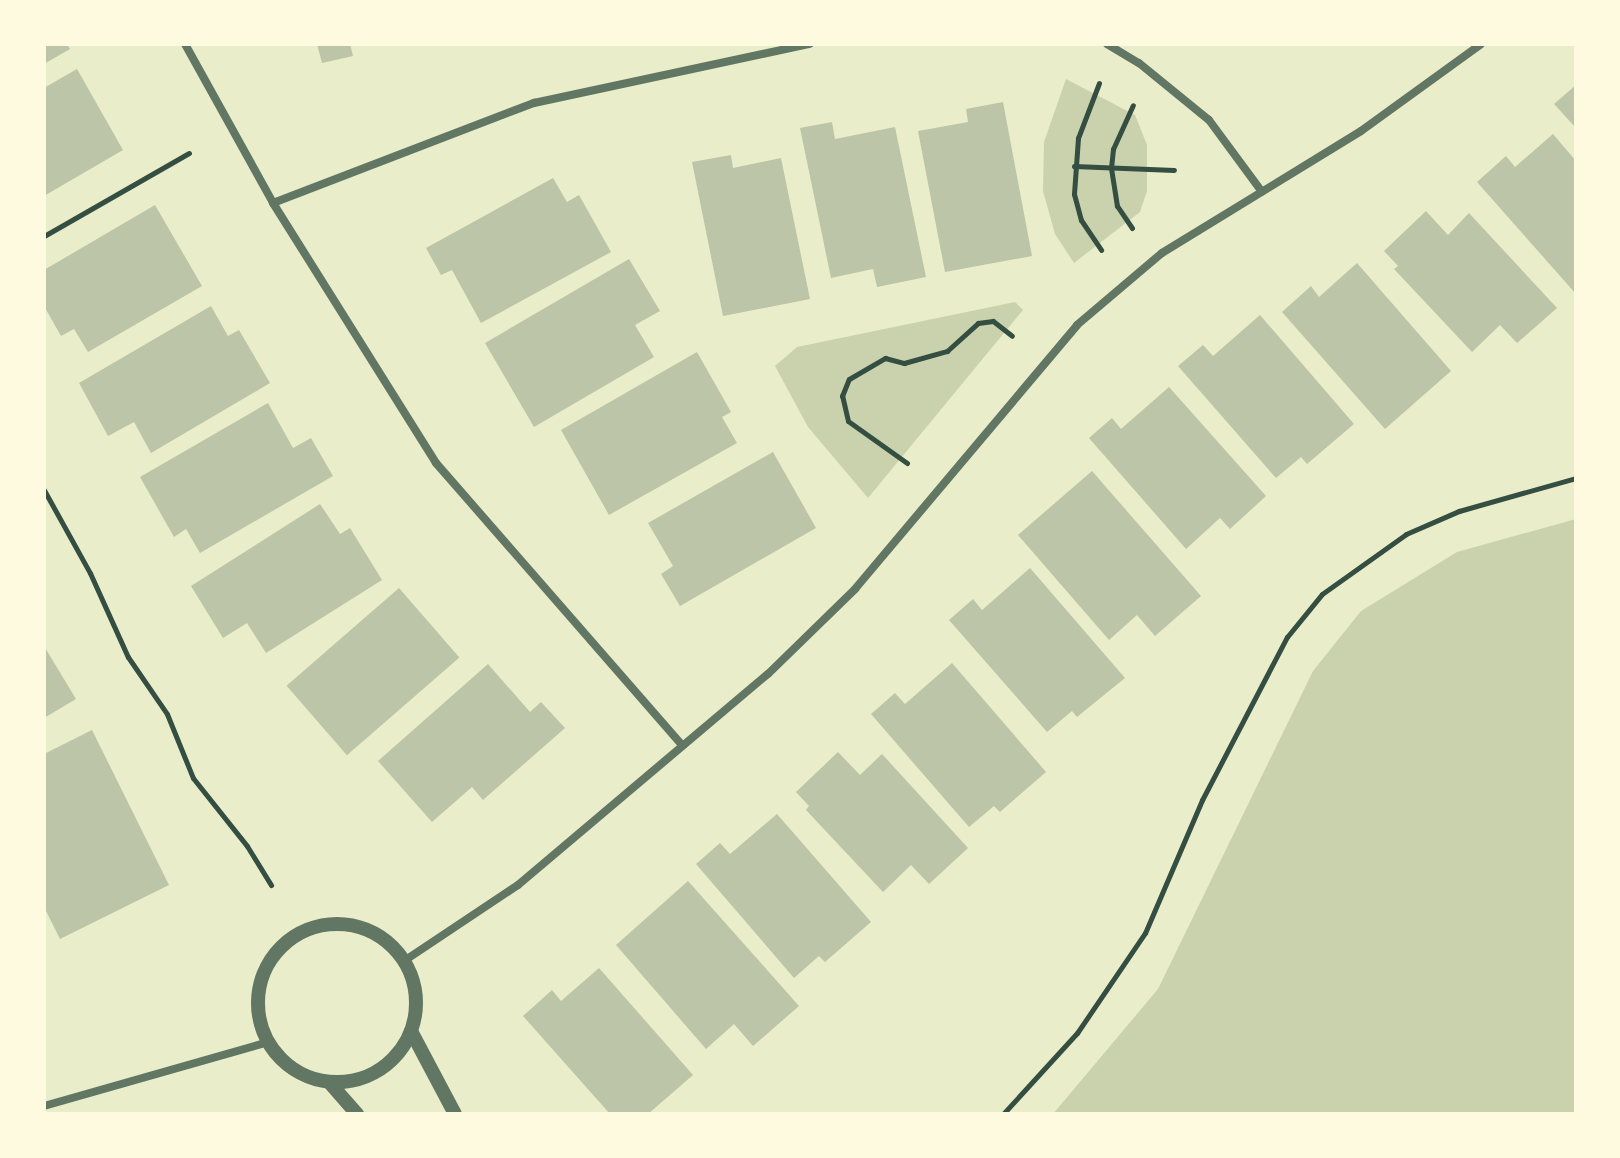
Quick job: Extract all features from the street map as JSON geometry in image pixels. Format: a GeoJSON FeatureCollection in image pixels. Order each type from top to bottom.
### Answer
{"type":"FeatureCollection","features":[{"type":"Feature","properties":{"kind":"street"},"geometry":{"type":"LineString","coordinates":[[185,44],[273,203],[436,463],[681,744]]}},
{"type":"Feature","properties":{"kind":"street"},"geometry":{"type":"LineString","coordinates":[[273,203],[534,103],[810,44]]}},
{"type":"Feature","properties":{"kind":"street"},"geometry":{"type":"LineString","coordinates":[[1107,44],[1139,63],[1209,120],[1262,192]]}},
{"type":"Feature","properties":{"kind":"street"},"geometry":{"type":"LineString","coordinates":[[404,961],[518,885],[681,744],[768,674],[855,589],[1077,325],[1162,253],[1361,131],[1481,44]]}},
{"type":"Feature","properties":{"kind":"street"},"geometry":{"type":"LineString","coordinates":[[329,1082],[354,1081],[377,1071],[398,1054],[411,1031],[416,1003],[404,961],[377,935],[352,925],[323,924],[298,934],[265,970],[259,1020],[268,1042],[284,1062],[329,1082],[357,1114]]}},
{"type":"Feature","properties":{"kind":"street"},"geometry":{"type":"LineString","coordinates":[[411,1031],[455,1114]]}},
{"type":"Feature","properties":{"kind":"street"},"geometry":{"type":"LineString","coordinates":[[46,1114],[44,1106],[268,1042]]}},
{"type":"Feature","properties":{"kind":"path"},"geometry":{"type":"LineString","coordinates":[[1099,83],[1086,112],[1074,166],[1081,220],[1101,250]]}},
{"type":"Feature","properties":{"kind":"path"},"geometry":{"type":"LineString","coordinates":[[1133,229],[1117,206],[1111,168],[1113,149],[1134,104]]}},
{"type":"Feature","properties":{"kind":"path"},"geometry":{"type":"LineString","coordinates":[[44,236],[189,153]]}},
{"type":"Feature","properties":{"kind":"path"},"geometry":{"type":"LineString","coordinates":[[1074,166],[1174,170]]}},
{"type":"Feature","properties":{"kind":"path"},"geometry":{"type":"LineString","coordinates":[[907,463],[848,421],[842,396],[849,379],[885,358],[904,363],[947,351],[978,323],[993,321],[1012,336]]}},
{"type":"Feature","properties":{"kind":"path"},"geometry":{"type":"LineString","coordinates":[[1003,1114],[1077,1033],[1145,933],[1202,800],[1266,677],[1287,637],[1322,594],[1406,534],[1459,511],[1576,478]]}},
{"type":"Feature","properties":{"kind":"path"},"geometry":{"type":"LineString","coordinates":[[44,490],[90,573],[128,657],[167,714],[193,778],[247,846],[271,885]]}},
{"type":"Feature","properties":{"kind":"green space"},"geometry":{"type":"Polygon","coordinates":[[[1066,79],[1135,115],[1147,145],[1147,191],[1140,212],[1074,263],[1055,234],[1043,191],[1044,142],[1066,79]]]}},
{"type":"Feature","properties":{"kind":"green space"},"geometry":{"type":"Polygon","coordinates":[[[1015,302],[1023,310],[868,498],[808,427],[775,366],[797,347],[1015,302]]]}},
{"type":"Feature","properties":{"kind":"green space"},"geometry":{"type":"Polygon","coordinates":[[[1576,519],[1576,1114],[1053,1114],[1158,989],[1313,671],[1361,611],[1457,552],[1576,519]]]}},
{"type":"Feature","properties":{"kind":"building"},"geometry":{"type":"Polygon","coordinates":[[[44,44],[67,44],[70,49],[44,64],[44,44]]]}},
{"type":"Feature","properties":{"kind":"building"},"geometry":{"type":"Polygon","coordinates":[[[317,44],[350,44],[353,56],[322,63],[317,44]]]}},
{"type":"Feature","properties":{"kind":"building"},"geometry":{"type":"Polygon","coordinates":[[[77,69],[123,150],[44,196],[44,88],[77,69]]]}},
{"type":"Feature","properties":{"kind":"building"},"geometry":{"type":"Polygon","coordinates":[[[1576,85],[1576,128],[1554,104],[1576,85]]]}},
{"type":"Feature","properties":{"kind":"building"},"geometry":{"type":"Polygon","coordinates":[[[1003,102],[1032,256],[945,272],[918,131],[968,122],[966,109],[1003,102]]]}},
{"type":"Feature","properties":{"kind":"building"},"geometry":{"type":"Polygon","coordinates":[[[832,122],[835,139],[895,127],[926,277],[877,287],[873,269],[831,278],[800,128],[832,122]]]}},
{"type":"Feature","properties":{"kind":"building"},"geometry":{"type":"Polygon","coordinates":[[[1553,134],[1576,161],[1576,294],[1477,182],[1506,156],[1515,167],[1553,134]]]}},
{"type":"Feature","properties":{"kind":"building"},"geometry":{"type":"Polygon","coordinates":[[[731,155],[733,168],[781,158],[810,299],[723,316],[692,162],[731,155]]]}},
{"type":"Feature","properties":{"kind":"building"},"geometry":{"type":"Polygon","coordinates":[[[553,178],[567,202],[579,195],[611,252],[481,323],[452,270],[441,275],[426,248],[553,178]]]}},
{"type":"Feature","properties":{"kind":"building"},"geometry":{"type":"Polygon","coordinates":[[[155,205],[202,286],[88,352],[74,329],[61,336],[44,306],[44,270],[155,205]]]}},
{"type":"Feature","properties":{"kind":"building"},"geometry":{"type":"Polygon","coordinates":[[[1426,211],[1448,235],[1469,213],[1557,308],[1517,343],[1500,325],[1472,352],[1394,269],[1398,266],[1384,251],[1426,211]]]}},
{"type":"Feature","properties":{"kind":"building"},"geometry":{"type":"Polygon","coordinates":[[[629,259],[660,311],[635,325],[654,357],[534,427],[485,343],[629,259]]]}},
{"type":"Feature","properties":{"kind":"building"},"geometry":{"type":"Polygon","coordinates":[[[1357,263],[1451,371],[1385,429],[1282,312],[1311,286],[1319,297],[1357,263]]]}},
{"type":"Feature","properties":{"kind":"building"},"geometry":{"type":"Polygon","coordinates":[[[211,306],[228,336],[239,330],[270,383],[151,453],[134,422],[108,436],[79,383],[211,306]]]}},
{"type":"Feature","properties":{"kind":"building"},"geometry":{"type":"Polygon","coordinates":[[[1260,315],[1354,424],[1307,464],[1301,457],[1276,478],[1178,366],[1203,345],[1213,356],[1260,315]]]}},
{"type":"Feature","properties":{"kind":"building"},"geometry":{"type":"Polygon","coordinates":[[[697,352],[731,412],[722,417],[737,443],[609,515],[561,430],[697,352]]]}},
{"type":"Feature","properties":{"kind":"building"},"geometry":{"type":"Polygon","coordinates":[[[1169,387],[1266,496],[1230,529],[1220,518],[1186,549],[1089,438],[1112,418],[1121,429],[1169,387]]]}},
{"type":"Feature","properties":{"kind":"building"},"geometry":{"type":"Polygon","coordinates":[[[268,403],[293,448],[311,438],[333,476],[200,553],[186,529],[174,537],[140,477],[268,403]]]}},
{"type":"Feature","properties":{"kind":"building"},"geometry":{"type":"Polygon","coordinates":[[[773,452],[816,528],[680,606],[661,574],[673,566],[648,523],[773,452]]]}},
{"type":"Feature","properties":{"kind":"building"},"geometry":{"type":"Polygon","coordinates":[[[1092,471],[1201,596],[1155,636],[1137,615],[1109,640],[1018,535],[1092,471]]]}},
{"type":"Feature","properties":{"kind":"building"},"geometry":{"type":"Polygon","coordinates":[[[320,504],[340,534],[350,528],[382,580],[266,653],[247,623],[223,638],[191,586],[320,504]]]}},
{"type":"Feature","properties":{"kind":"building"},"geometry":{"type":"Polygon","coordinates":[[[1030,568],[1125,678],[1077,717],[1072,711],[1047,732],[949,620],[973,599],[982,610],[1030,568]]]}},
{"type":"Feature","properties":{"kind":"building"},"geometry":{"type":"Polygon","coordinates":[[[399,588],[459,657],[347,755],[287,686],[399,588]]]}},
{"type":"Feature","properties":{"kind":"building"},"geometry":{"type":"Polygon","coordinates":[[[44,646],[76,699],[44,718],[44,646]]]}},
{"type":"Feature","properties":{"kind":"building"},"geometry":{"type":"Polygon","coordinates":[[[952,663],[1046,772],[1000,812],[994,806],[969,827],[871,714],[895,693],[905,704],[952,663]]]}},
{"type":"Feature","properties":{"kind":"building"},"geometry":{"type":"Polygon","coordinates":[[[488,664],[530,712],[541,702],[565,728],[483,800],[472,787],[432,822],[378,761],[488,664]]]}},
{"type":"Feature","properties":{"kind":"building"},"geometry":{"type":"Polygon","coordinates":[[[92,730],[169,885],[60,939],[44,907],[44,754],[92,730]]]}},
{"type":"Feature","properties":{"kind":"building"},"geometry":{"type":"Polygon","coordinates":[[[838,752],[860,775],[882,754],[968,848],[929,884],[911,865],[883,892],[806,810],[809,806],[796,792],[838,752]]]}},
{"type":"Feature","properties":{"kind":"building"},"geometry":{"type":"Polygon","coordinates":[[[777,814],[871,922],[825,962],[819,956],[794,978],[696,864],[720,843],[730,854],[777,814]]]}},
{"type":"Feature","properties":{"kind":"building"},"geometry":{"type":"Polygon","coordinates":[[[688,881],[799,1006],[753,1046],[734,1024],[706,1049],[616,945],[688,881]]]}},
{"type":"Feature","properties":{"kind":"building"},"geometry":{"type":"Polygon","coordinates":[[[599,968],[693,1075],[648,1114],[610,1114],[523,1016],[552,990],[561,1001],[599,968]]]}}]}
